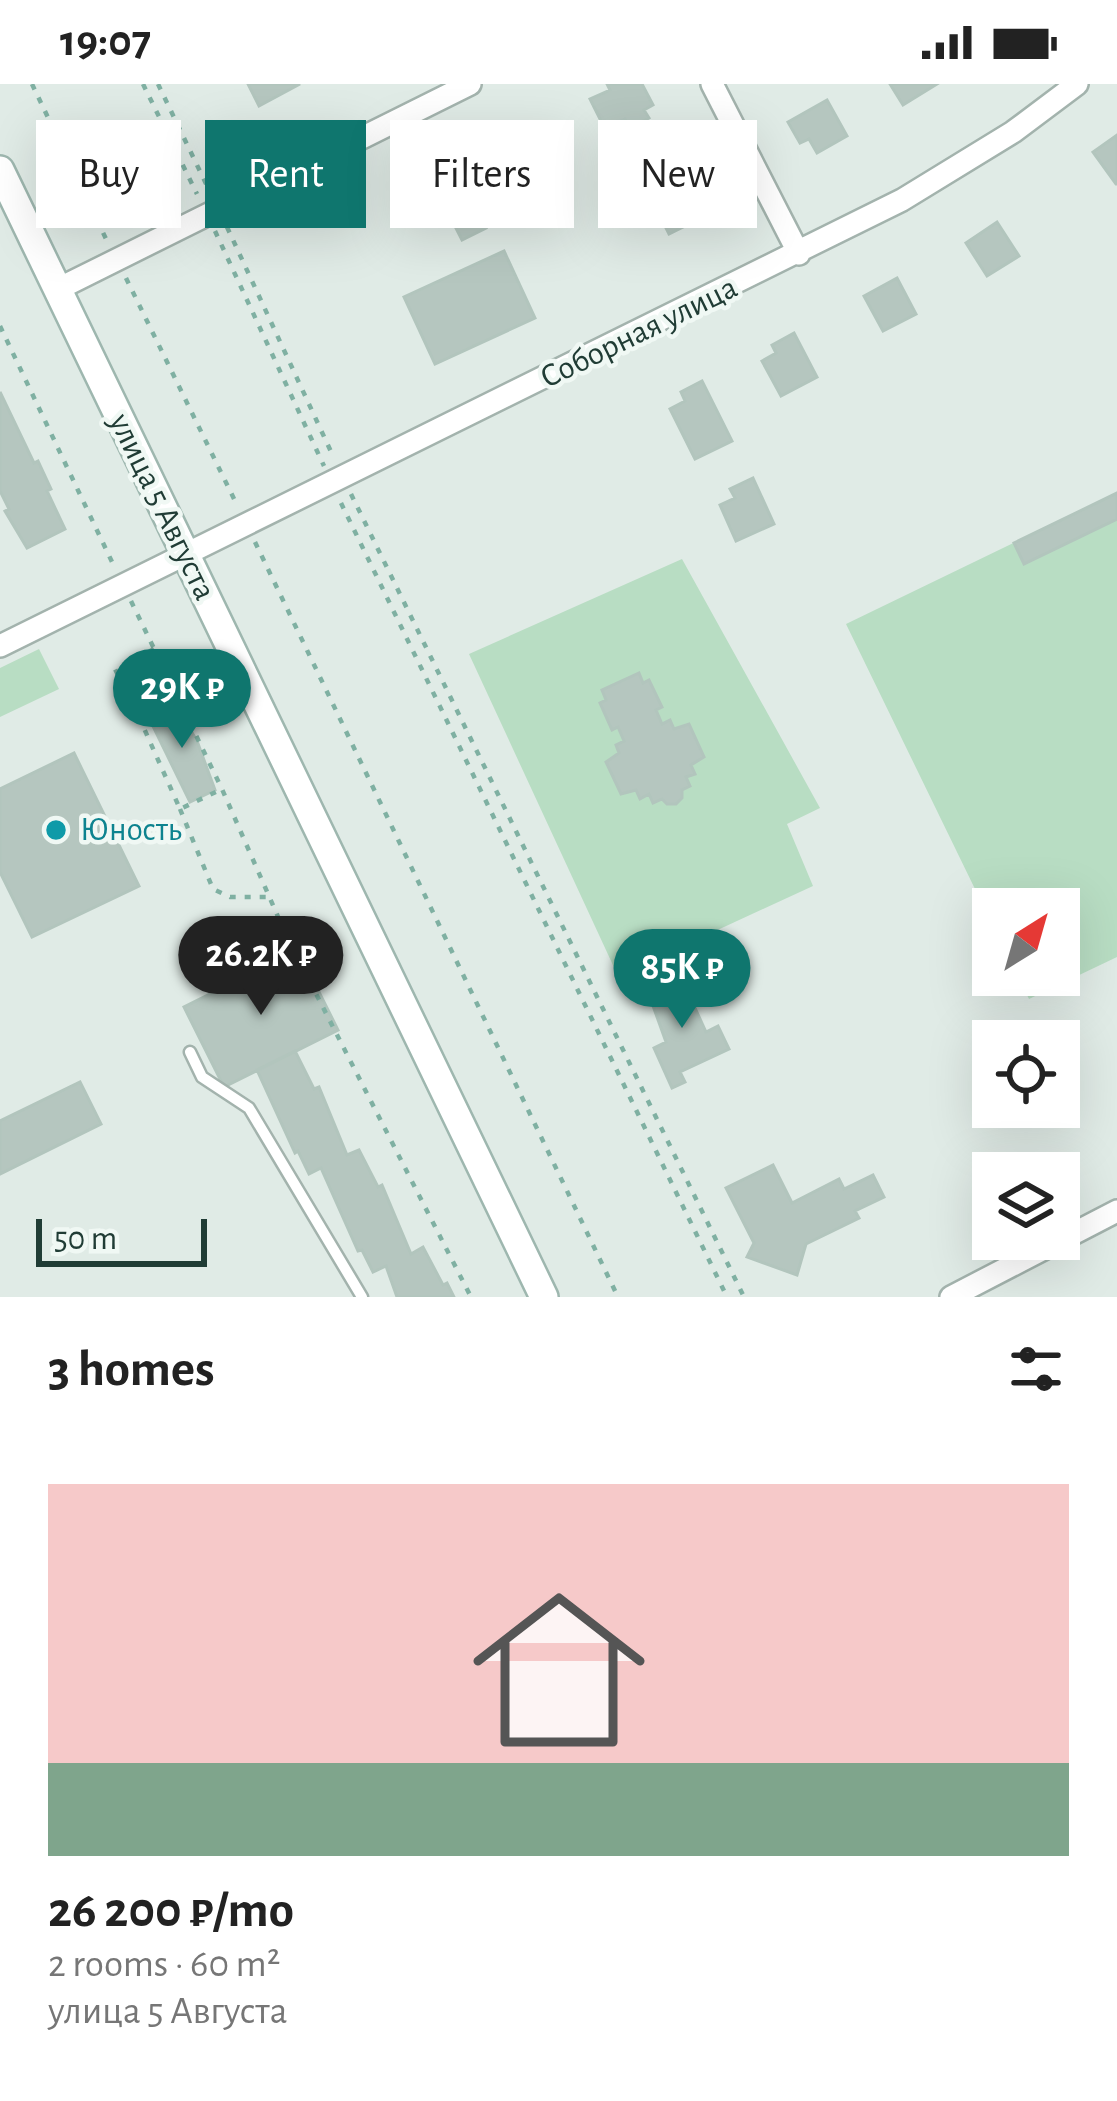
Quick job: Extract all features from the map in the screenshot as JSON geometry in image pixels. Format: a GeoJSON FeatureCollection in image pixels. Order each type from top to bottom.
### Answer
{"type":"FeatureCollection","features":[{"type":"Feature","properties":{"kind":"street"},"geometry":{"type":"LineString","coordinates":[[366,136],[470,84]]}},
{"type":"Feature","properties":{"kind":"street"},"geometry":{"type":"LineString","coordinates":[[712,84],[799,254]]}},
{"type":"Feature","properties":{"kind":"street","name":"Соборная улица"},"geometry":{"type":"LineString","coordinates":[[0,646],[799,254],[902,200],[1013,132],[1077,84]]}},
{"type":"Feature","properties":{"kind":"street","name":"улица 5 Августа"},"geometry":{"type":"LineString","coordinates":[[0,170],[544,1297]]}},
{"type":"Feature","properties":{"kind":"street"},"geometry":{"type":"LineString","coordinates":[[58,290],[205,216]]}},
{"type":"Feature","properties":{"kind":"street"},"geometry":{"type":"LineString","coordinates":[[951,1297],[1117,1211]]}},
{"type":"Feature","properties":{"kind":"lane"},"geometry":{"type":"LineString","coordinates":[[190,1052],[202,1077],[249,1108],[362,1297]]}},
{"type":"Feature","properties":{"kind":"path"},"geometry":{"type":"LineString","coordinates":[[32,84],[618,1297]]}},
{"type":"Feature","properties":{"kind":"path"},"geometry":{"type":"LineString","coordinates":[[143,84],[205,197]]}},
{"type":"Feature","properties":{"kind":"path"},"geometry":{"type":"LineString","coordinates":[[158,84],[205,193]]}},
{"type":"Feature","properties":{"kind":"path"},"geometry":{"type":"LineString","coordinates":[[220,228],[727,1297]]}},
{"type":"Feature","properties":{"kind":"path"},"geometry":{"type":"LineString","coordinates":[[220,228],[338,482],[744,1297]]}},
{"type":"Feature","properties":{"kind":"path"},"geometry":{"type":"LineString","coordinates":[[0,326],[269,897],[471,1297]]}},
{"type":"Feature","properties":{"kind":"path"},"geometry":{"type":"LineString","coordinates":[[154,649],[116,669],[213,889],[230,897],[269,897]]}},
{"type":"Feature","properties":{"kind":"path"},"geometry":{"type":"LineString","coordinates":[[138,715],[177,696]]}},
{"type":"Feature","properties":{"kind":"path"},"geometry":{"type":"LineString","coordinates":[[180,809],[222,789]]}},
{"type":"Feature","properties":{"kind":"green space"},"geometry":{"type":"Polygon","coordinates":[[[1117,493],[1117,957],[1080,975],[1080,888],[975,888],[846,624],[1117,493]]]}},
{"type":"Feature","properties":{"kind":"green space"},"geometry":{"type":"Polygon","coordinates":[[[682,559],[820,808],[787,824],[813,886],[618,976],[469,654],[682,559]]]}},
{"type":"Feature","properties":{"kind":"green space"},"geometry":{"type":"Polygon","coordinates":[[[39,649],[59,689],[0,717],[0,668],[39,649]]]}},
{"type":"Feature","properties":{"kind":"building"},"geometry":{"type":"Polygon","coordinates":[[[248,84],[300,84],[259,106],[248,84]]]}},
{"type":"Feature","properties":{"kind":"building"},"geometry":{"type":"Polygon","coordinates":[[[607,84],[642,84],[653,105],[644,110],[649,118],[600,120],[590,99],[610,90],[607,84]]]}},
{"type":"Feature","properties":{"kind":"building"},"geometry":{"type":"Polygon","coordinates":[[[890,84],[937,84],[903,105],[890,84]]]}},
{"type":"Feature","properties":{"kind":"building"},"geometry":{"type":"Polygon","coordinates":[[[827,100],[847,136],[817,153],[809,139],[800,143],[788,122],[827,100]]]}},
{"type":"Feature","properties":{"kind":"building"},"geometry":{"type":"Polygon","coordinates":[[[1117,135],[1117,184],[1116,184],[1093,152],[1117,135]]]}},
{"type":"Feature","properties":{"kind":"building"},"geometry":{"type":"Polygon","coordinates":[[[997,222],[1019,256],[987,276],[966,243],[997,222]]]}},
{"type":"Feature","properties":{"kind":"building"},"geometry":{"type":"Polygon","coordinates":[[[456,228],[486,228],[462,240],[456,228]]]}},
{"type":"Feature","properties":{"kind":"building"},"geometry":{"type":"Polygon","coordinates":[[[504,251],[535,318],[435,364],[404,297],[504,251]]]}},
{"type":"Feature","properties":{"kind":"building"},"geometry":{"type":"Polygon","coordinates":[[[897,278],[916,314],[883,331],[864,296],[897,278]]]}},
{"type":"Feature","properties":{"kind":"building"},"geometry":{"type":"Polygon","coordinates":[[[794,333],[817,377],[781,396],[762,361],[776,353],[772,345],[794,333]]]}},
{"type":"Feature","properties":{"kind":"building"},"geometry":{"type":"Polygon","coordinates":[[[702,381],[732,441],[695,459],[670,409],[685,401],[681,392],[702,381]]]}},
{"type":"Feature","properties":{"kind":"building"},"geometry":{"type":"Polygon","coordinates":[[[0,392],[34,463],[38,461],[65,529],[27,548],[5,511],[9,509],[0,491],[0,392]]]}},
{"type":"Feature","properties":{"kind":"building"},"geometry":{"type":"Polygon","coordinates":[[[753,478],[774,524],[736,541],[720,505],[735,498],[730,489],[753,478]]]}},
{"type":"Feature","properties":{"kind":"building"},"geometry":{"type":"Polygon","coordinates":[[[1117,493],[1117,519],[1024,564],[1014,543],[1117,493]]]}},
{"type":"Feature","properties":{"kind":"building"},"geometry":{"type":"Polygon","coordinates":[[[639,673],[643,683],[649,680],[662,707],[656,710],[662,724],[670,720],[674,729],[689,724],[704,757],[691,765],[695,774],[686,777],[690,786],[682,790],[676,804],[662,799],[653,803],[649,794],[640,799],[636,790],[621,794],[606,762],[619,753],[616,745],[624,741],[618,727],[612,730],[600,703],[606,700],[602,690],[639,673]]]}},
{"type":"Feature","properties":{"kind":"building","name":"Юность"},"geometry":{"type":"Polygon","coordinates":[[[173,701],[197,741],[215,790],[190,802],[147,714],[173,701]]]}},
{"type":"Feature","properties":{"kind":"building","name":"Юность"},"geometry":{"type":"Polygon","coordinates":[[[74,753],[139,886],[32,937],[0,872],[0,789],[74,753]]]}},
{"type":"Feature","properties":{"kind":"building"},"geometry":{"type":"Polygon","coordinates":[[[298,950],[338,1030],[224,1087],[184,1007],[298,950]]]}},
{"type":"Feature","properties":{"kind":"building"},"geometry":{"type":"Polygon","coordinates":[[[679,973],[706,1032],[718,1026],[729,1049],[680,1072],[685,1082],[672,1088],[654,1048],[666,1042],[652,1003],[654,985],[679,973]]]}},
{"type":"Feature","properties":{"kind":"building"},"geometry":{"type":"Polygon","coordinates":[[[295,1051],[314,1089],[319,1087],[347,1155],[359,1150],[378,1187],[382,1185],[411,1254],[423,1247],[454,1297],[397,1297],[386,1266],[373,1272],[362,1250],[358,1251],[321,1168],[309,1174],[298,1151],[295,1153],[257,1070],[295,1051]]]}},
{"type":"Feature","properties":{"kind":"building"},"geometry":{"type":"Polygon","coordinates":[[[80,1082],[101,1124],[0,1174],[0,1121],[80,1082]]]}},
{"type":"Feature","properties":{"kind":"building"},"geometry":{"type":"Polygon","coordinates":[[[773,1165],[792,1203],[839,1179],[844,1189],[873,1175],[884,1197],[855,1211],[859,1218],[806,1244],[797,1275],[747,1257],[754,1243],[726,1188],[773,1165]]]}},
{"type":"Feature","properties":{"kind":"place","name":"Юность"},"geometry":{"type":"Point","coordinates":[56,830]}}]}
